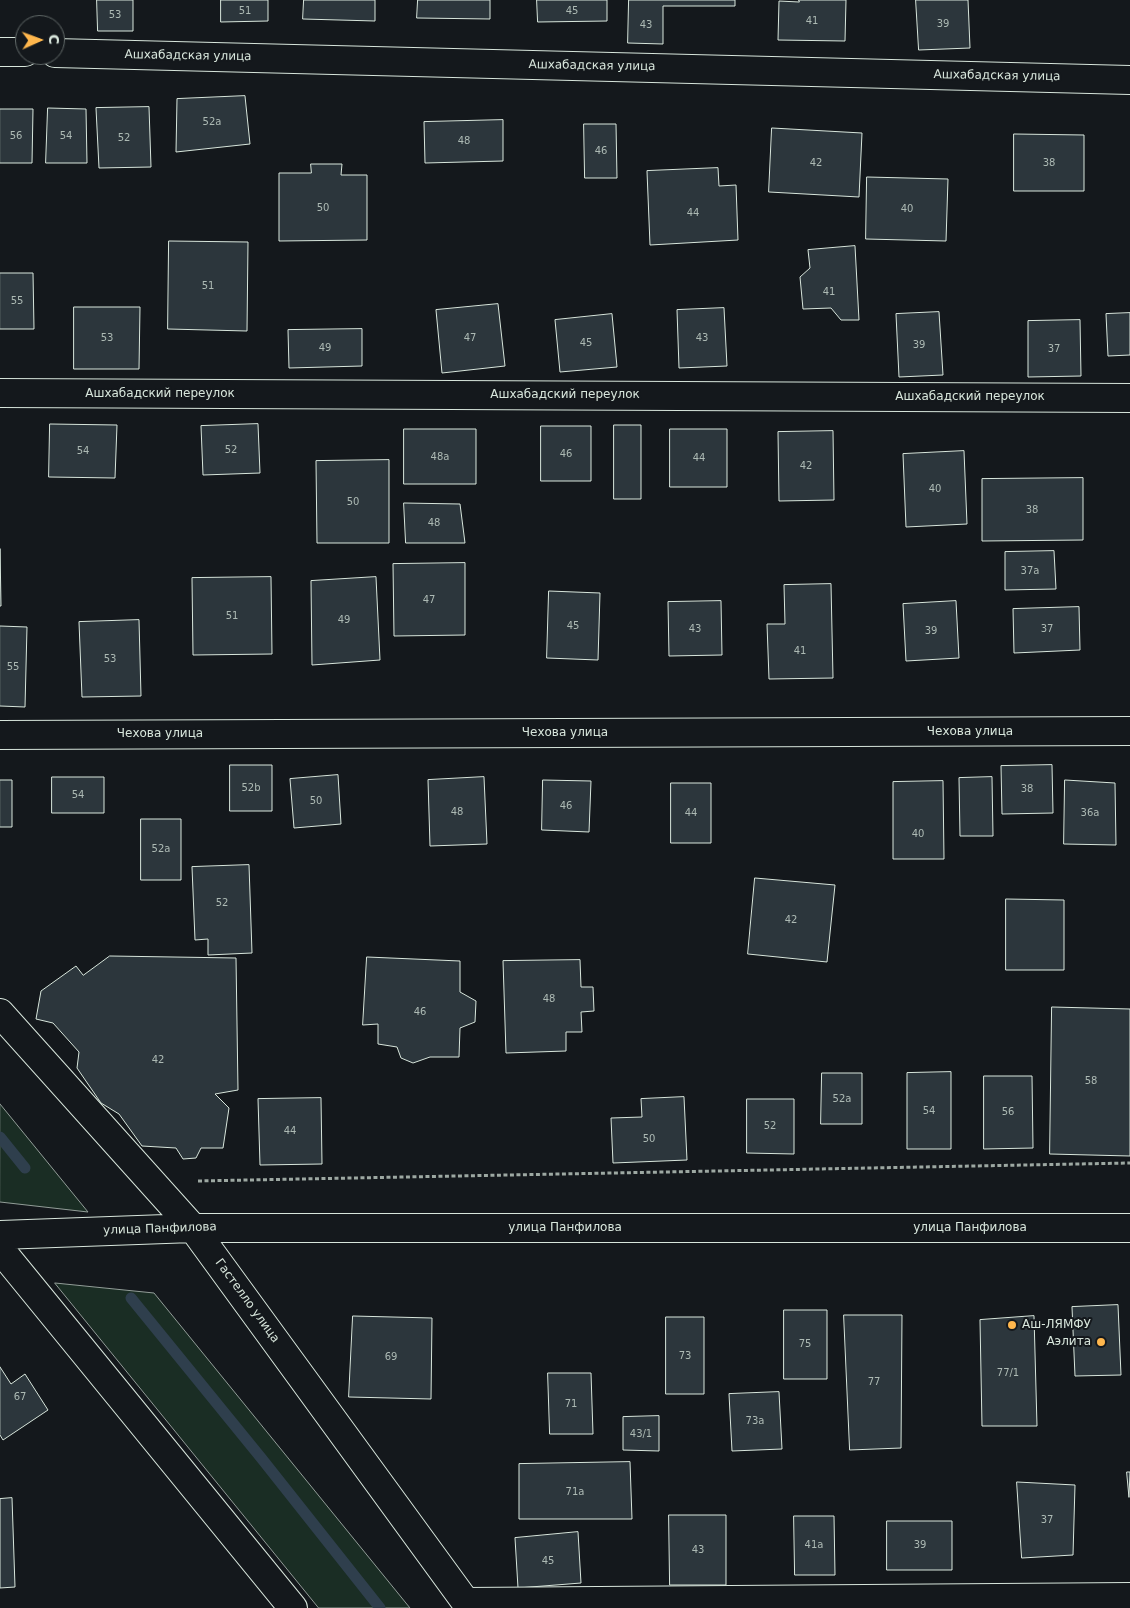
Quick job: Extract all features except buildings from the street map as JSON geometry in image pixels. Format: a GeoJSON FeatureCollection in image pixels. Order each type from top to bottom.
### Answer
{"type":"FeatureCollection","features":[{"type":"Feature","properties":{"kind":"street"},"geometry":{"type":"LineString","coordinates":[[0,52],[15,52]]}},
{"type":"Feature","properties":{"kind":"street","name":"Ашхабадская улица"},"geometry":{"type":"LineString","coordinates":[[65,53],[1130,80]]}},
{"type":"Feature","properties":{"kind":"street","name":"Ашхабадский переулок"},"geometry":{"type":"LineString","coordinates":[[0,393],[1130,398]]}},
{"type":"Feature","properties":{"kind":"street","name":"Чехова улица"},"geometry":{"type":"LineString","coordinates":[[0,734],[1130,731]]}},
{"type":"Feature","properties":{"kind":"street","name":"Гастелло улица"},"geometry":{"type":"LineString","coordinates":[[0,1013],[193,1228],[468,1605]]}},
{"type":"Feature","properties":{"kind":"street","name":"улица Панфилова"},"geometry":{"type":"LineString","coordinates":[[0,1235],[193,1228],[1130,1228]]}},
{"type":"Feature","properties":{"kind":"street"},"geometry":{"type":"LineString","coordinates":[[0,1248],[293,1608]]}},
{"type":"Feature","properties":{"kind":"street"},"geometry":{"type":"LineString","coordinates":[[468,1605],[1130,1597]]}},
{"type":"Feature","properties":{"kind":"path"},"geometry":{"type":"LineString","coordinates":[[152,1182],[1130,1163]]}},
{"type":"Feature","properties":{"kind":"green space"},"geometry":{"type":"Polygon","coordinates":[[[0,1104],[88,1212],[0,1202],[0,1104]]]}},
{"type":"Feature","properties":{"kind":"green space"},"geometry":{"type":"Polygon","coordinates":[[[55,1283],[154,1293],[410,1608],[319,1608],[55,1283]]]}},
{"type":"Feature","properties":{"kind":"waterway"},"geometry":{"type":"LineString","coordinates":[[0,1137],[25,1168]]}},
{"type":"Feature","properties":{"kind":"waterway"},"geometry":{"type":"LineString","coordinates":[[131,1298],[380,1608]]}},
{"type":"Feature","properties":{"kind":"place","name":"Аш-ЛЯМФУ"},"geometry":{"type":"Point","coordinates":[1012,1325]}},
{"type":"Feature","properties":{"kind":"place","name":"Аэлита"},"geometry":{"type":"Point","coordinates":[1101,1342]}}]}
